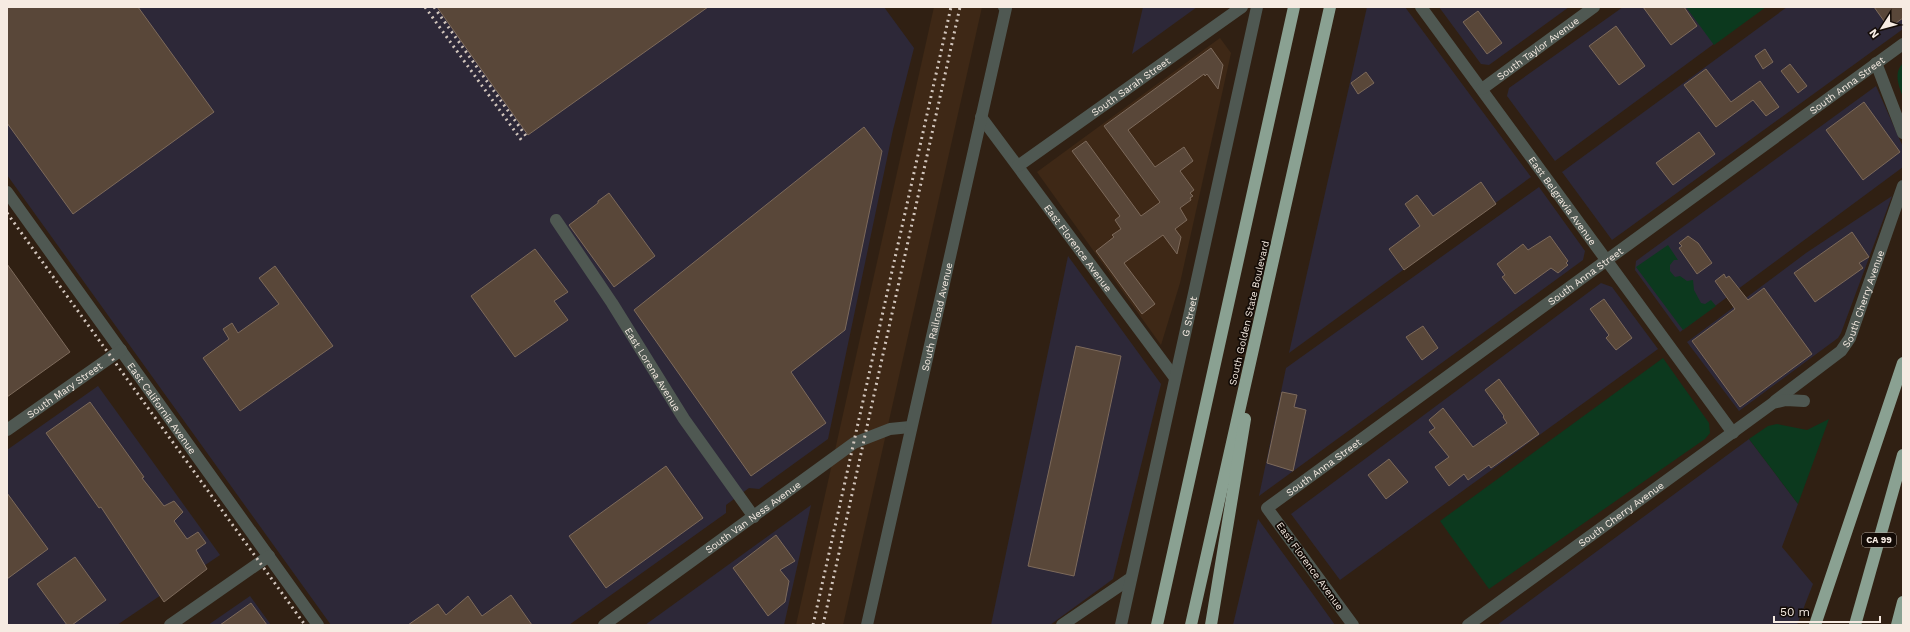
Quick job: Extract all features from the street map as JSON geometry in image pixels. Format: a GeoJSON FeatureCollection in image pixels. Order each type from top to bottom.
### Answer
{"type":"FeatureCollection","features":[{"type":"Feature","properties":{"kind":"highway"},"geometry":{"type":"LineString","coordinates":[[1157,625],[1294,7]]}},
{"type":"Feature","properties":{"kind":"highway","name":"South Golden State Boulevard"},"geometry":{"type":"LineString","coordinates":[[1191,625],[1330,7]]}},
{"type":"Feature","properties":{"kind":"highway"},"geometry":{"type":"LineString","coordinates":[[1211,625],[1267,288]]}},
{"type":"Feature","properties":{"kind":"highway"},"geometry":{"type":"LineString","coordinates":[[1815,625],[1903,363]]}},
{"type":"Feature","properties":{"kind":"highway","name":"CA 99"},"geometry":{"type":"LineString","coordinates":[[1855,625],[1903,455]]}},
{"type":"Feature","properties":{"kind":"highway"},"geometry":{"type":"LineString","coordinates":[[1897,625],[1903,602]]}},
{"type":"Feature","properties":{"kind":"street","name":"South Railroad Avenue"},"geometry":{"type":"LineString","coordinates":[[867,625],[1005,7]]}},
{"type":"Feature","properties":{"kind":"street","name":"South Sarah Street"},"geometry":{"type":"LineString","coordinates":[[1018,166],[1242,7]]}},
{"type":"Feature","properties":{"kind":"street","name":"G Street"},"geometry":{"type":"LineString","coordinates":[[1120,625],[1257,7]]}},
{"type":"Feature","properties":{"kind":"street","name":"East Belgravia Avenue"},"geometry":{"type":"LineString","coordinates":[[1421,7],[1733,433]]}},
{"type":"Feature","properties":{"kind":"street","name":"South Taylor Avenue"},"geometry":{"type":"LineString","coordinates":[[1482,89],[1594,7]]}},
{"type":"Feature","properties":{"kind":"street","name":"South Anna Street"},"geometry":{"type":"LineString","coordinates":[[1267,508],[1903,44]]}},
{"type":"Feature","properties":{"kind":"street"},"geometry":{"type":"LineString","coordinates":[[1876,64],[1903,133]]}},
{"type":"Feature","properties":{"kind":"street","name":"East Florence Avenue"},"geometry":{"type":"LineString","coordinates":[[981,117],[1175,378]]}},
{"type":"Feature","properties":{"kind":"street","name":"South Cherry Avenue"},"geometry":{"type":"LineString","coordinates":[[1468,625],[1733,433],[1841,351],[1850,338],[1903,186]]}},
{"type":"Feature","properties":{"kind":"street","name":"East California Avenue"},"geometry":{"type":"LineString","coordinates":[[7,192],[318,625]]}},
{"type":"Feature","properties":{"kind":"street","name":"East Lorena Avenue"},"geometry":{"type":"LineString","coordinates":[[556,220],[612,303],[684,419],[754,517]]}},
{"type":"Feature","properties":{"kind":"street","name":"South Mary Street"},"geometry":{"type":"LineString","coordinates":[[7,430],[121,350]]}},
{"type":"Feature","properties":{"kind":"street","name":"South Cherry Avenue"},"geometry":{"type":"LineString","coordinates":[[1773,403],[1786,400],[1804,401]]}},
{"type":"Feature","properties":{"kind":"street","name":"South Van Ness Avenue"},"geometry":{"type":"LineString","coordinates":[[604,625],[854,443],[890,429],[910,428]]}},
{"type":"Feature","properties":{"kind":"street","name":"East Florence Avenue"},"geometry":{"type":"LineString","coordinates":[[1267,508],[1353,625]]}},
{"type":"Feature","properties":{"kind":"street"},"geometry":{"type":"LineString","coordinates":[[170,625],[269,556]]}},
{"type":"Feature","properties":{"kind":"street"},"geometry":{"type":"LineString","coordinates":[[1062,625],[1131,578]]}},
{"type":"Feature","properties":{"kind":"shaded area"},"geometry":{"type":"Polygon","coordinates":[[[7,7],[884,7],[914,48],[893,130],[828,439],[759,489],[749,488],[726,505],[726,513],[569,625],[331,625],[7,175],[7,7]]]}},
{"type":"Feature","properties":{"kind":"shaded area"},"geometry":{"type":"Polygon","coordinates":[[[934,7],[982,7],[843,625],[796,625],[934,7]]]}},
{"type":"Feature","properties":{"kind":"shaded area"},"geometry":{"type":"Polygon","coordinates":[[[1143,7],[1197,7],[1132,54],[1143,7]]]}},
{"type":"Feature","properties":{"kind":"shaded area"},"geometry":{"type":"Polygon","coordinates":[[[1367,7],[1405,7],[1531,177],[1289,353],[1367,7]]]}},
{"type":"Feature","properties":{"kind":"shaded area"},"geometry":{"type":"Polygon","coordinates":[[[1439,7],[1569,7],[1489,65],[1481,64],[1439,7]]]}},
{"type":"Feature","properties":{"kind":"shaded area"},"geometry":{"type":"Polygon","coordinates":[[[1623,7],[1764,7],[1555,161],[1507,96],[1509,88],[1623,7]]]}},
{"type":"Feature","properties":{"kind":"shaded area"},"geometry":{"type":"Polygon","coordinates":[[[1787,7],[1903,7],[1903,29],[1612,240],[1562,172],[1787,7]]]}},
{"type":"Feature","properties":{"kind":"shaded area"},"geometry":{"type":"Polygon","coordinates":[[[1220,38],[1231,53],[1180,283],[1161,345],[1037,172],[1220,38]]]}},
{"type":"Feature","properties":{"kind":"shaded area"},"geometry":{"type":"Polygon","coordinates":[[[1876,86],[1903,147],[1903,167],[1680,332],[1635,270],[1636,261],[1876,86]]]}},
{"type":"Feature","properties":{"kind":"shaded area"},"geometry":{"type":"Polygon","coordinates":[[[1539,187],[1585,251],[1583,260],[1259,496],[1286,368],[1539,187]]]}},
{"type":"Feature","properties":{"kind":"shaded area"},"geometry":{"type":"Polygon","coordinates":[[[1892,196],[1838,338],[1739,411],[1687,342],[1806,253],[1892,196]]]}},
{"type":"Feature","properties":{"kind":"shaded area"},"geometry":{"type":"Polygon","coordinates":[[[1068,256],[1161,384],[1113,579],[1050,625],[991,625],[1068,256]]]}},
{"type":"Feature","properties":{"kind":"shaded area"},"geometry":{"type":"Polygon","coordinates":[[[1601,283],[1612,287],[1658,349],[1340,580],[1291,514],[1601,283]]]}},
{"type":"Feature","properties":{"kind":"shaded area"},"geometry":{"type":"Polygon","coordinates":[[[98,386],[220,555],[117,625],[7,625],[7,450],[98,386]]]}},
{"type":"Feature","properties":{"kind":"shaded area"},"geometry":{"type":"Polygon","coordinates":[[[1749,439],[1798,504],[1782,547],[1813,584],[1797,625],[1497,625],[1749,439]]]}},
{"type":"Feature","properties":{"kind":"shaded area"},"geometry":{"type":"Polygon","coordinates":[[[811,505],[784,625],[645,625],[811,505]]]}},
{"type":"Feature","properties":{"kind":"shaded area"},"geometry":{"type":"Polygon","coordinates":[[[1258,519],[1312,593],[1335,625],[1233,625],[1258,519]]]}},
{"type":"Feature","properties":{"kind":"shaded area"},"geometry":{"type":"Polygon","coordinates":[[[250,596],[271,625],[208,625],[250,596]]]}},
{"type":"Feature","properties":{"kind":"green space"},"geometry":{"type":"Polygon","coordinates":[[[1686,7],[1766,7],[1714,45],[1686,7]]]}},
{"type":"Feature","properties":{"kind":"green space"},"geometry":{"type":"Polygon","coordinates":[[[1903,63],[1903,97],[1898,80],[1898,71],[1903,63]]]}},
{"type":"Feature","properties":{"kind":"green space"},"geometry":{"type":"Polygon","coordinates":[[[1668,245],[1678,260],[1674,260],[1670,265],[1670,271],[1675,277],[1680,276],[1687,281],[1693,280],[1694,290],[1701,303],[1705,304],[1711,300],[1716,306],[1683,330],[1636,267],[1668,245]]]}},
{"type":"Feature","properties":{"kind":"green space"},"geometry":{"type":"Polygon","coordinates":[[[1663,358],[1709,423],[1710,433],[1705,439],[1489,589],[1440,521],[1663,358]]]}},
{"type":"Feature","properties":{"kind":"green space"},"geometry":{"type":"Polygon","coordinates":[[[1829,419],[1798,504],[1749,439],[1768,426],[1777,424],[1807,430],[1829,419]]]}},
{"type":"Feature","properties":{"kind":"building"},"geometry":{"type":"Polygon","coordinates":[[[7,7],[138,7],[214,112],[73,214],[7,123],[7,7]]]}},
{"type":"Feature","properties":{"kind":"building"},"geometry":{"type":"Polygon","coordinates":[[[437,7],[708,7],[528,135],[437,7]]]}},
{"type":"Feature","properties":{"kind":"building"},"geometry":{"type":"Polygon","coordinates":[[[1643,7],[1684,7],[1697,26],[1671,45],[1643,7]]]}},
{"type":"Feature","properties":{"kind":"building"},"geometry":{"type":"Polygon","coordinates":[[[1874,7],[1903,7],[1903,18],[1889,28],[1874,7]]]}},
{"type":"Feature","properties":{"kind":"building"},"geometry":{"type":"Polygon","coordinates":[[[1478,11],[1502,43],[1487,54],[1463,22],[1478,11]]]}},
{"type":"Feature","properties":{"kind":"building"},"geometry":{"type":"Polygon","coordinates":[[[1616,26],[1645,66],[1619,85],[1589,46],[1616,26]]]}},
{"type":"Feature","properties":{"kind":"building"},"geometry":{"type":"Polygon","coordinates":[[[1211,48],[1223,65],[1218,89],[1207,74],[1205,76],[1204,74],[1128,130],[1155,167],[1184,147],[1193,161],[1180,171],[1194,190],[1190,193],[1193,196],[1190,198],[1191,200],[1180,208],[1187,220],[1175,229],[1181,237],[1177,254],[1163,235],[1124,263],[1155,304],[1142,314],[1096,251],[1114,237],[1112,235],[1121,229],[1115,220],[1120,216],[1072,151],[1086,141],[1141,216],[1159,203],[1160,202],[1104,126],[1211,48]]]}},
{"type":"Feature","properties":{"kind":"building"},"geometry":{"type":"Polygon","coordinates":[[[1765,49],[1773,62],[1763,69],[1755,56],[1765,49]]]}},
{"type":"Feature","properties":{"kind":"building"},"geometry":{"type":"Polygon","coordinates":[[[1790,64],[1807,86],[1798,93],[1781,71],[1790,64]]]}},
{"type":"Feature","properties":{"kind":"building"},"geometry":{"type":"Polygon","coordinates":[[[1706,69],[1731,102],[1760,81],[1779,107],[1766,116],[1753,100],[1716,127],[1684,85],[1706,69]]]}},
{"type":"Feature","properties":{"kind":"building"},"geometry":{"type":"Polygon","coordinates":[[[1366,72],[1374,83],[1358,94],[1351,83],[1366,72]]]}},
{"type":"Feature","properties":{"kind":"building"},"geometry":{"type":"Polygon","coordinates":[[[1864,102],[1900,152],[1863,180],[1826,130],[1864,102]]]}},
{"type":"Feature","properties":{"kind":"building"},"geometry":{"type":"Polygon","coordinates":[[[864,127],[882,151],[845,330],[791,372],[826,423],[751,476],[634,310],[864,127]]]}},
{"type":"Feature","properties":{"kind":"building"},"geometry":{"type":"Polygon","coordinates":[[[1699,132],[1715,154],[1673,185],[1656,163],[1699,132]]]}},
{"type":"Feature","properties":{"kind":"building"},"geometry":{"type":"Polygon","coordinates":[[[1481,182],[1496,204],[1404,270],[1389,249],[1420,226],[1405,204],[1417,195],[1433,216],[1481,182]]]}},
{"type":"Feature","properties":{"kind":"building"},"geometry":{"type":"Polygon","coordinates":[[[609,193],[655,256],[614,287],[569,225],[609,193]]]}},
{"type":"Feature","properties":{"kind":"building"},"geometry":{"type":"Polygon","coordinates":[[[1852,232],[1869,257],[1859,263],[1863,268],[1815,302],[1794,273],[1852,232]]]}},
{"type":"Feature","properties":{"kind":"building"},"geometry":{"type":"Polygon","coordinates":[[[1550,236],[1568,261],[1566,263],[1568,265],[1558,273],[1551,268],[1515,294],[1502,277],[1505,275],[1497,264],[1523,244],[1528,250],[1550,236]]]}},
{"type":"Feature","properties":{"kind":"building"},"geometry":{"type":"Polygon","coordinates":[[[1688,236],[1698,243],[1712,263],[1697,274],[1679,248],[1682,246],[1679,243],[1688,236]]]}},
{"type":"Feature","properties":{"kind":"building"},"geometry":{"type":"Polygon","coordinates":[[[535,249],[568,292],[554,301],[568,320],[515,357],[471,296],[535,249]]]}},
{"type":"Feature","properties":{"kind":"building"},"geometry":{"type":"Polygon","coordinates":[[[7,264],[70,352],[7,397],[7,264]]]}},
{"type":"Feature","properties":{"kind":"building"},"geometry":{"type":"Polygon","coordinates":[[[275,266],[333,346],[240,411],[203,358],[229,339],[223,329],[232,323],[238,333],[279,304],[259,278],[275,266]]]}},
{"type":"Feature","properties":{"kind":"building"},"geometry":{"type":"Polygon","coordinates":[[[1724,274],[1726,278],[1729,276],[1748,300],[1764,288],[1812,354],[1740,407],[1692,341],[1735,309],[1715,281],[1724,274]]]}},
{"type":"Feature","properties":{"kind":"building"},"geometry":{"type":"Polygon","coordinates":[[[1604,299],[1632,338],[1616,350],[1606,338],[1609,335],[1590,309],[1604,299]]]}},
{"type":"Feature","properties":{"kind":"building"},"geometry":{"type":"Polygon","coordinates":[[[1423,326],[1438,348],[1422,360],[1406,337],[1423,326]]]}},
{"type":"Feature","properties":{"kind":"building"},"geometry":{"type":"Polygon","coordinates":[[[1076,346],[1121,356],[1074,576],[1028,566],[1076,346]]]}},
{"type":"Feature","properties":{"kind":"building"},"geometry":{"type":"Polygon","coordinates":[[[1499,379],[1539,434],[1491,468],[1489,465],[1468,480],[1464,474],[1449,486],[1435,467],[1449,457],[1429,432],[1435,428],[1429,420],[1443,408],[1473,447],[1507,423],[1503,417],[1504,416],[1485,390],[1499,379]]]}},
{"type":"Feature","properties":{"kind":"building"},"geometry":{"type":"Polygon","coordinates":[[[1282,392],[1297,395],[1294,407],[1306,410],[1293,471],[1267,463],[1282,392]]]}},
{"type":"Feature","properties":{"kind":"building"},"geometry":{"type":"Polygon","coordinates":[[[90,402],[144,477],[142,478],[164,506],[174,501],[183,512],[174,521],[187,539],[198,532],[206,543],[196,550],[207,569],[164,602],[101,507],[99,508],[46,433],[90,402]]]}},
{"type":"Feature","properties":{"kind":"building"},"geometry":{"type":"Polygon","coordinates":[[[1389,459],[1408,482],[1386,499],[1368,475],[1389,459]]]}},
{"type":"Feature","properties":{"kind":"building"},"geometry":{"type":"Polygon","coordinates":[[[666,466],[703,518],[606,588],[569,536],[666,466]]]}},
{"type":"Feature","properties":{"kind":"building"},"geometry":{"type":"Polygon","coordinates":[[[7,493],[48,549],[7,579],[7,493]]]}},
{"type":"Feature","properties":{"kind":"building"},"geometry":{"type":"Polygon","coordinates":[[[776,535],[795,561],[780,570],[789,581],[785,602],[768,616],[733,568],[776,535]]]}},
{"type":"Feature","properties":{"kind":"building"},"geometry":{"type":"Polygon","coordinates":[[[75,557],[106,600],[72,625],[67,625],[37,584],[75,557]]]}},
{"type":"Feature","properties":{"kind":"building"},"geometry":{"type":"Polygon","coordinates":[[[511,595],[532,625],[408,625],[438,604],[446,615],[468,596],[482,616],[511,595]]]}},
{"type":"Feature","properties":{"kind":"building"},"geometry":{"type":"Polygon","coordinates":[[[251,603],[267,625],[220,625],[251,603]]]}},
{"type":"Feature","properties":{"kind":"railway"},"geometry":{"type":"LineString","coordinates":[[425,7],[522,141]]}},
{"type":"Feature","properties":{"kind":"railway"},"geometry":{"type":"LineString","coordinates":[[434,7],[526,136]]}},
{"type":"Feature","properties":{"kind":"railway"},"geometry":{"type":"LineString","coordinates":[[813,625],[951,7]]}},
{"type":"Feature","properties":{"kind":"railway"},"geometry":{"type":"LineString","coordinates":[[823,625],[960,7]]}},
{"type":"Feature","properties":{"kind":"railway"},"geometry":{"type":"LineString","coordinates":[[7,213],[305,625]]}}]}
